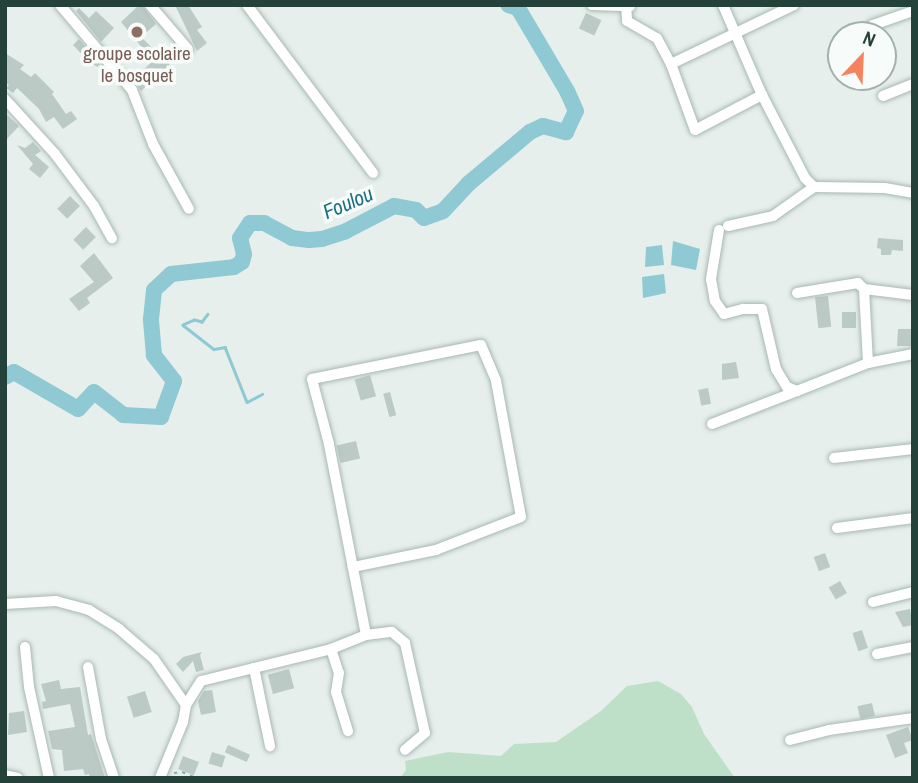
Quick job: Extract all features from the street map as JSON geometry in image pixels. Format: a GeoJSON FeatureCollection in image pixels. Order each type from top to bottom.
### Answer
{"type":"FeatureCollection","features":[{"type":"Feature","properties":{"kind":"street"},"geometry":{"type":"LineString","coordinates":[[60,5],[132,90],[153,144],[188,209]]}},
{"type":"Feature","properties":{"kind":"street"},"geometry":{"type":"LineString","coordinates":[[150,5],[188,49]]}},
{"type":"Feature","properties":{"kind":"street"},"geometry":{"type":"LineString","coordinates":[[247,5],[373,173]]}},
{"type":"Feature","properties":{"kind":"street"},"geometry":{"type":"LineString","coordinates":[[592,5],[627,6],[627,21],[656,38],[671,64],[695,130],[762,95]]}},
{"type":"Feature","properties":{"kind":"street"},"geometry":{"type":"LineString","coordinates":[[723,5],[762,95],[805,178],[814,187]]}},
{"type":"Feature","properties":{"kind":"street"},"geometry":{"type":"LineString","coordinates":[[671,64],[794,5]]}},
{"type":"Feature","properties":{"kind":"street"},"geometry":{"type":"LineString","coordinates":[[884,21],[913,11]]}},
{"type":"Feature","properties":{"kind":"street"},"geometry":{"type":"LineString","coordinates":[[883,96],[913,84]]}},
{"type":"Feature","properties":{"kind":"street"},"geometry":{"type":"LineString","coordinates":[[5,99],[30,123],[78,185],[112,238]]}},
{"type":"Feature","properties":{"kind":"street"},"geometry":{"type":"LineString","coordinates":[[797,391],[787,387],[778,377],[762,309],[743,309],[724,314],[715,302],[711,279],[724,228],[773,216],[814,187],[886,188],[913,193]]}},
{"type":"Feature","properties":{"kind":"street"},"geometry":{"type":"LineString","coordinates":[[797,293],[858,284],[864,289],[913,295]]}},
{"type":"Feature","properties":{"kind":"street"},"geometry":{"type":"LineString","coordinates":[[864,289],[867,363]]}},
{"type":"Feature","properties":{"kind":"street"},"geometry":{"type":"LineString","coordinates":[[353,567],[436,550],[521,517],[496,381],[481,345],[312,379],[329,444],[366,635]]}},
{"type":"Feature","properties":{"kind":"street"},"geometry":{"type":"LineString","coordinates":[[712,424],[867,363],[913,354]]}},
{"type":"Feature","properties":{"kind":"street"},"geometry":{"type":"LineString","coordinates":[[834,458],[913,449]]}},
{"type":"Feature","properties":{"kind":"street"},"geometry":{"type":"LineString","coordinates":[[837,528],[913,518]]}},
{"type":"Feature","properties":{"kind":"street"},"geometry":{"type":"LineString","coordinates":[[873,602],[913,592]]}},
{"type":"Feature","properties":{"kind":"street"},"geometry":{"type":"LineString","coordinates":[[5,604],[56,600],[89,610],[119,629],[154,659],[186,705]]}},
{"type":"Feature","properties":{"kind":"street"},"geometry":{"type":"LineString","coordinates":[[161,776],[183,722],[186,705],[201,681],[331,649],[366,635],[392,632],[405,643],[425,733],[405,750]]}},
{"type":"Feature","properties":{"kind":"street"},"geometry":{"type":"LineString","coordinates":[[877,654],[913,647]]}},
{"type":"Feature","properties":{"kind":"street"},"geometry":{"type":"LineString","coordinates":[[25,648],[29,687],[50,778]]}},
{"type":"Feature","properties":{"kind":"street"},"geometry":{"type":"LineString","coordinates":[[331,649],[339,674],[335,692],[348,731]]}},
{"type":"Feature","properties":{"kind":"street"},"geometry":{"type":"LineString","coordinates":[[89,667],[101,739],[114,778]]}},
{"type":"Feature","properties":{"kind":"street"},"geometry":{"type":"LineString","coordinates":[[254,668],[271,746]]}},
{"type":"Feature","properties":{"kind":"street"},"geometry":{"type":"LineString","coordinates":[[790,740],[829,730],[913,718]]}},
{"type":"Feature","properties":{"kind":"street"},"geometry":{"type":"LineString","coordinates":[[5,775],[18,778]]}},
{"type":"Feature","properties":{"kind":"path"},"geometry":{"type":"LineString","coordinates":[[161,776],[182,772],[196,778]]}},
{"type":"Feature","properties":{"kind":"green space"},"geometry":{"type":"Polygon","coordinates":[[[658,681],[681,694],[692,707],[704,734],[735,778],[400,778],[406,770],[405,761],[448,752],[501,756],[514,744],[556,742],[601,711],[627,686],[658,681]]]}},
{"type":"Feature","properties":{"kind":"water"},"geometry":{"type":"Polygon","coordinates":[[[673,241],[700,249],[696,270],[671,265],[673,241]]]}},
{"type":"Feature","properties":{"kind":"water"},"geometry":{"type":"Polygon","coordinates":[[[662,245],[664,265],[645,267],[646,247],[662,245]]]}},
{"type":"Feature","properties":{"kind":"water"},"geometry":{"type":"Polygon","coordinates":[[[664,274],[666,293],[643,298],[642,277],[664,274]]]}},
{"type":"Feature","properties":{"kind":"building"},"geometry":{"type":"Polygon","coordinates":[[[142,5],[156,24],[141,37],[170,65],[141,91],[133,79],[153,61],[121,22],[142,5]]]}},
{"type":"Feature","properties":{"kind":"building"},"geometry":{"type":"Polygon","coordinates":[[[175,5],[188,5],[202,27],[197,30],[207,43],[197,51],[175,5]]]}},
{"type":"Feature","properties":{"kind":"building"},"geometry":{"type":"Polygon","coordinates":[[[79,8],[89,18],[96,11],[114,28],[101,42],[76,11],[79,8]]]}},
{"type":"Feature","properties":{"kind":"building"},"geometry":{"type":"Polygon","coordinates":[[[586,13],[601,20],[594,36],[579,28],[586,13]]]}},
{"type":"Feature","properties":{"kind":"building"},"geometry":{"type":"Polygon","coordinates":[[[79,39],[105,71],[89,62],[73,45],[79,39]]]}},
{"type":"Feature","properties":{"kind":"building"},"geometry":{"type":"Polygon","coordinates":[[[5,53],[24,65],[20,69],[31,77],[35,73],[54,92],[52,94],[66,114],[71,111],[77,119],[63,129],[54,117],[46,122],[39,109],[17,88],[13,93],[6,88],[9,85],[5,82],[5,53]]]}},
{"type":"Feature","properties":{"kind":"building"},"geometry":{"type":"Polygon","coordinates":[[[5,113],[19,126],[5,141],[5,113]]]}},
{"type":"Feature","properties":{"kind":"building"},"geometry":{"type":"Polygon","coordinates":[[[33,142],[41,151],[35,155],[49,167],[40,178],[29,169],[33,164],[17,145],[25,148],[33,142]]]}},
{"type":"Feature","properties":{"kind":"building"},"geometry":{"type":"Polygon","coordinates":[[[70,196],[80,206],[67,219],[57,209],[70,196]]]}},
{"type":"Feature","properties":{"kind":"building"},"geometry":{"type":"Polygon","coordinates":[[[86,227],[96,237],[83,250],[73,240],[86,227]]]}},
{"type":"Feature","properties":{"kind":"building"},"geometry":{"type":"Polygon","coordinates":[[[878,238],[903,240],[903,251],[892,250],[891,255],[881,255],[881,249],[877,248],[878,238]]]}},
{"type":"Feature","properties":{"kind":"building"},"geometry":{"type":"Polygon","coordinates":[[[94,253],[113,278],[87,298],[90,303],[79,311],[69,299],[94,282],[80,266],[94,253]]]}},
{"type":"Feature","properties":{"kind":"building"},"geometry":{"type":"Polygon","coordinates":[[[828,296],[831,327],[818,328],[815,297],[828,296]]]}},
{"type":"Feature","properties":{"kind":"building"},"geometry":{"type":"Polygon","coordinates":[[[842,312],[856,312],[856,328],[842,328],[842,312]]]}},
{"type":"Feature","properties":{"kind":"building"},"geometry":{"type":"Polygon","coordinates":[[[898,329],[913,329],[911,346],[897,346],[898,329]]]}},
{"type":"Feature","properties":{"kind":"building"},"geometry":{"type":"Polygon","coordinates":[[[736,362],[739,378],[722,380],[722,364],[736,362]]]}},
{"type":"Feature","properties":{"kind":"building"},"geometry":{"type":"Polygon","coordinates":[[[370,375],[376,396],[361,401],[355,379],[370,375]]]}},
{"type":"Feature","properties":{"kind":"building"},"geometry":{"type":"Polygon","coordinates":[[[708,388],[711,404],[701,406],[698,390],[708,388]]]}},
{"type":"Feature","properties":{"kind":"building"},"geometry":{"type":"Polygon","coordinates":[[[390,392],[396,415],[389,417],[383,394],[390,392]]]}},
{"type":"Feature","properties":{"kind":"building"},"geometry":{"type":"Polygon","coordinates":[[[356,441],[360,459],[341,463],[337,445],[356,441]]]}},
{"type":"Feature","properties":{"kind":"building"},"geometry":{"type":"Polygon","coordinates":[[[825,553],[830,567],[819,571],[814,557],[825,553]]]}},
{"type":"Feature","properties":{"kind":"building"},"geometry":{"type":"Polygon","coordinates":[[[840,581],[847,593],[836,600],[829,588],[840,581]]]}},
{"type":"Feature","properties":{"kind":"building"},"geometry":{"type":"Polygon","coordinates":[[[910,609],[913,625],[903,627],[895,612],[910,609]]]}},
{"type":"Feature","properties":{"kind":"building"},"geometry":{"type":"Polygon","coordinates":[[[862,630],[868,648],[858,651],[852,633],[862,630]]]}},
{"type":"Feature","properties":{"kind":"building"},"geometry":{"type":"Polygon","coordinates":[[[202,652],[200,655],[204,670],[196,672],[193,661],[183,672],[176,664],[183,657],[202,652]]]}},
{"type":"Feature","properties":{"kind":"building"},"geometry":{"type":"Polygon","coordinates":[[[289,669],[294,688],[273,694],[268,675],[289,669]]]}},
{"type":"Feature","properties":{"kind":"building"},"geometry":{"type":"Polygon","coordinates":[[[59,680],[61,689],[80,687],[88,735],[91,734],[105,778],[90,778],[89,774],[85,775],[83,769],[64,771],[62,750],[52,749],[48,731],[75,727],[70,704],[43,709],[42,702],[46,701],[41,684],[59,680]]]}},
{"type":"Feature","properties":{"kind":"building"},"geometry":{"type":"Polygon","coordinates":[[[212,690],[216,712],[201,715],[198,701],[204,691],[212,690]]]}},
{"type":"Feature","properties":{"kind":"building"},"geometry":{"type":"Polygon","coordinates":[[[145,691],[152,712],[134,718],[127,697],[145,691]]]}},
{"type":"Feature","properties":{"kind":"building"},"geometry":{"type":"Polygon","coordinates":[[[872,703],[875,716],[860,719],[857,706],[872,703]]]}},
{"type":"Feature","properties":{"kind":"building"},"geometry":{"type":"Polygon","coordinates":[[[24,711],[27,732],[8,735],[9,713],[24,711]]]}},
{"type":"Feature","properties":{"kind":"building"},"geometry":{"type":"Polygon","coordinates":[[[908,727],[913,740],[904,743],[908,753],[895,758],[886,735],[908,727]]]}},
{"type":"Feature","properties":{"kind":"building"},"geometry":{"type":"Polygon","coordinates":[[[228,745],[250,755],[247,762],[225,752],[228,745]]]}},
{"type":"Feature","properties":{"kind":"building"},"geometry":{"type":"Polygon","coordinates":[[[212,752],[225,756],[222,768],[208,763],[212,752]]]}},
{"type":"Feature","properties":{"kind":"building"},"geometry":{"type":"Polygon","coordinates":[[[183,756],[199,762],[194,775],[178,769],[183,756]]]}},
{"type":"Feature","properties":{"kind":"waterway","name":"Foulou"},"geometry":{"type":"LineString","coordinates":[[5,377],[14,372],[78,409],[94,392],[123,415],[161,417],[174,381],[154,355],[151,319],[154,290],[171,274],[234,267],[242,262],[244,254],[240,238],[250,223],[264,223],[292,238],[309,240],[322,239],[346,231],[394,206],[416,210],[424,218],[443,211],[468,184],[530,132],[543,126],[566,132],[576,111],[567,91],[518,8],[508,5]]}},
{"type":"Feature","properties":{"kind":"waterway"},"geometry":{"type":"LineString","coordinates":[[208,314],[202,322],[194,320],[183,325],[214,349],[225,347],[247,402],[262,394]]}},
{"type":"Feature","properties":{"kind":"place","name":"groupe scolaire le bosquet"},"geometry":{"type":"Point","coordinates":[137,32]}}]}
